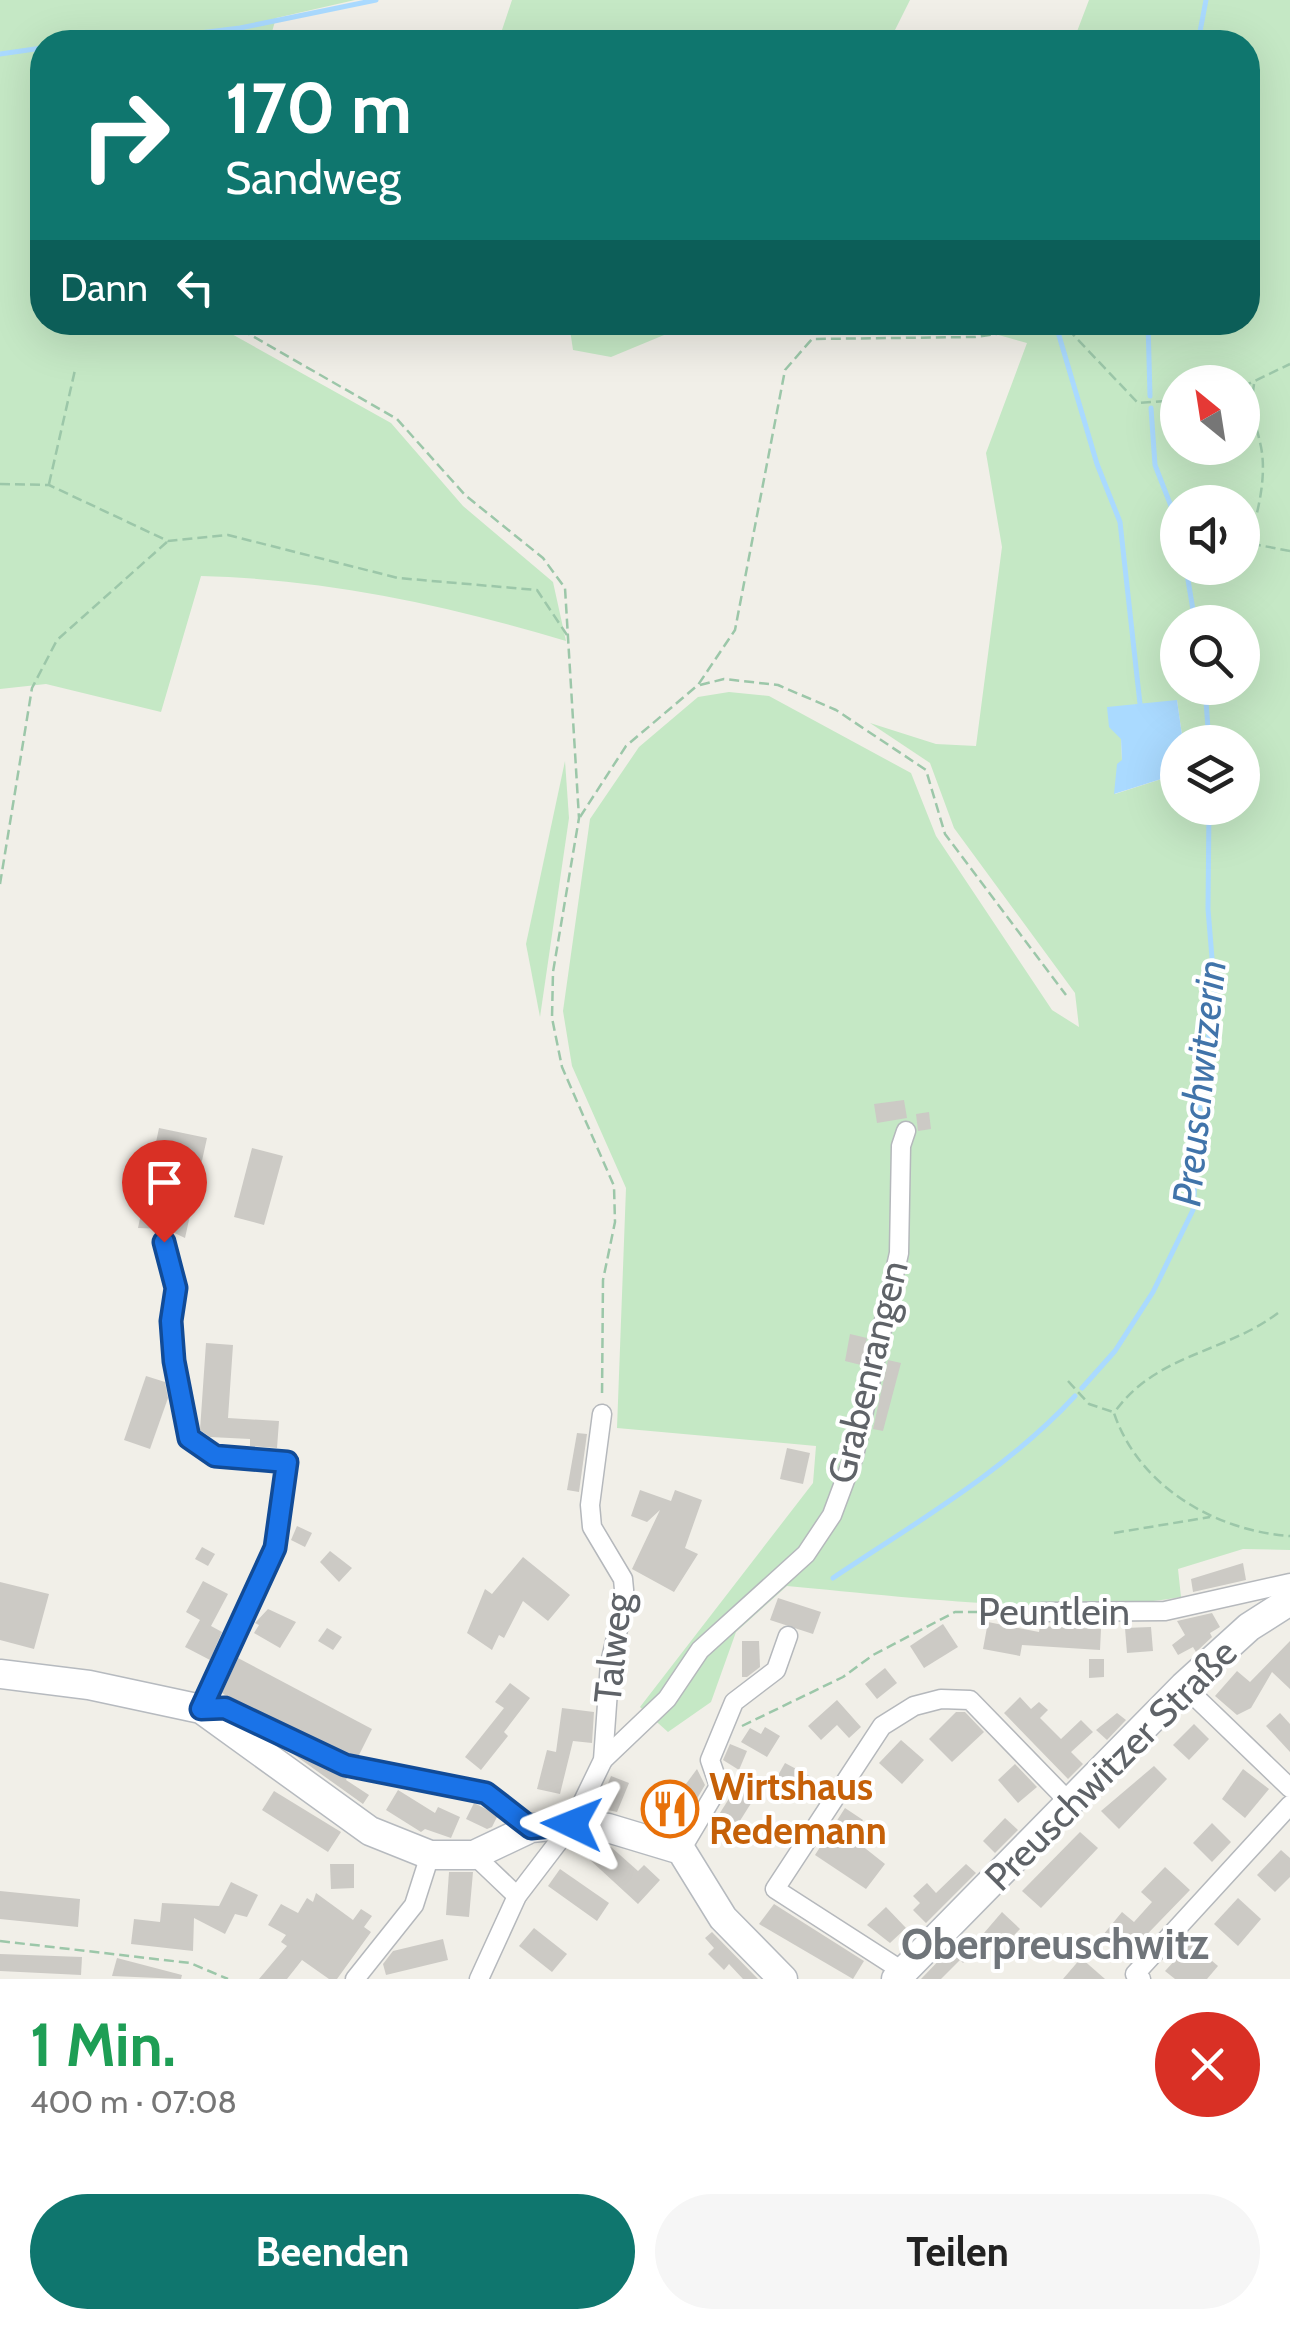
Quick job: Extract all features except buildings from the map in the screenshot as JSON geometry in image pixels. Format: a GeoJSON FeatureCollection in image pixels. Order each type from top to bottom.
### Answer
{"type":"FeatureCollection","features":[{"type":"Feature","properties":{"kind":"street","name":"Grabenrangen"},"geometry":{"type":"LineString","coordinates":[[603,1760],[667,1699],[700,1650],[806,1554],[832,1515],[854,1456],[884,1332],[899,1252],[901,1146],[906,1130]]}},
{"type":"Feature","properties":{"kind":"street"},"geometry":{"type":"LineString","coordinates":[[164,1242],[176,1288],[171,1321],[174,1361],[189,1438],[215,1456],[287,1462],[275,1548],[201,1709]]}},
{"type":"Feature","properties":{"kind":"street","name":"Talweg"},"geometry":{"type":"LineString","coordinates":[[479,1979],[517,1896],[572,1824],[603,1760],[610,1663],[625,1600],[622,1580],[592,1527],[590,1504],[602,1414]]}},
{"type":"Feature","properties":{"kind":"street","name":"Peuntlein"},"geometry":{"type":"LineString","coordinates":[[1042,1612],[1155,1612],[1290,1583]]}},
{"type":"Feature","properties":{"kind":"street","name":"Preuschwitzer Straße"},"geometry":{"type":"LineString","coordinates":[[900,1975],[1184,1686],[1249,1627],[1290,1601]]}},
{"type":"Feature","properties":{"kind":"street"},"geometry":{"type":"LineString","coordinates":[[681,1850],[719,1786],[710,1760],[734,1702],[776,1670],[788,1636]]}},
{"type":"Feature","properties":{"kind":"street"},"geometry":{"type":"LineString","coordinates":[[0,1674],[89,1685],[201,1709],[370,1831],[430,1855],[474,1855],[531,1828],[572,1824],[608,1828],[681,1850],[723,1918],[783,1979]]}},
{"type":"Feature","properties":{"kind":"street"},"geometry":{"type":"LineString","coordinates":[[1184,1686],[1290,1788]]}},
{"type":"Feature","properties":{"kind":"street"},"geometry":{"type":"LineString","coordinates":[[900,1975],[775,1889],[882,1726],[914,1706],[941,1699],[970,1700],[1071,1804]]}},
{"type":"Feature","properties":{"kind":"street"},"geometry":{"type":"LineString","coordinates":[[1141,1979],[1136,1974],[1290,1805]]}},
{"type":"Feature","properties":{"kind":"street"},"geometry":{"type":"LineString","coordinates":[[355,1979],[414,1905],[430,1855]]}},
{"type":"Feature","properties":{"kind":"street"},"geometry":{"type":"LineString","coordinates":[[474,1855],[517,1896]]}},
{"type":"Feature","properties":{"kind":"lane"},"geometry":{"type":"LineString","coordinates":[[201,1709],[225,1708],[345,1765],[486,1793],[531,1828]]}},
{"type":"Feature","properties":{"kind":"path"},"geometry":{"type":"LineString","coordinates":[[251,335],[397,419],[465,495],[543,558],[565,588],[579,818],[553,972],[552,1018],[562,1067],[614,1186],[614,1222],[604,1280],[602,1414]]}},
{"type":"Feature","properties":{"kind":"path"},"geometry":{"type":"LineString","coordinates":[[579,818],[626,746],[698,685],[735,630],[785,370],[812,339],[987,335]]}},
{"type":"Feature","properties":{"kind":"path"},"geometry":{"type":"LineString","coordinates":[[1073,335],[1138,403],[1160,402]]}},
{"type":"Feature","properties":{"kind":"path"},"geometry":{"type":"LineString","coordinates":[[1260,381],[1290,364]]}},
{"type":"Feature","properties":{"kind":"path"},"geometry":{"type":"LineString","coordinates":[[49,485],[75,370]]}},
{"type":"Feature","properties":{"kind":"path"},"geometry":{"type":"LineString","coordinates":[[1260,443],[1258,516],[1248,542],[1290,551]]}},
{"type":"Feature","properties":{"kind":"path"},"geometry":{"type":"LineString","coordinates":[[0,484],[49,485],[168,541],[228,535],[398,578],[537,590],[568,636]]}},
{"type":"Feature","properties":{"kind":"path"},"geometry":{"type":"LineString","coordinates":[[0,884],[32,688],[57,640],[168,541]]}},
{"type":"Feature","properties":{"kind":"path"},"geometry":{"type":"LineString","coordinates":[[698,685],[724,679],[778,685],[836,710],[926,770],[945,834],[1066,995]]}},
{"type":"Feature","properties":{"kind":"path"},"geometry":{"type":"LineString","coordinates":[[1114,1413],[1129,1391],[1146,1378],[1195,1350],[1258,1329],[1278,1313]]}},
{"type":"Feature","properties":{"kind":"path"},"geometry":{"type":"LineString","coordinates":[[1068,1381],[1089,1404],[1114,1413]]}},
{"type":"Feature","properties":{"kind":"path"},"geometry":{"type":"LineString","coordinates":[[1114,1413],[1120,1430],[1153,1478],[1212,1517],[1250,1533],[1290,1536]]}},
{"type":"Feature","properties":{"kind":"path"},"geometry":{"type":"LineString","coordinates":[[1114,1533],[1212,1517]]}},
{"type":"Feature","properties":{"kind":"path","name":"Peuntlein"},"geometry":{"type":"LineString","coordinates":[[726,1725],[744,1727],[843,1678],[872,1655],[955,1612],[1042,1612]]}},
{"type":"Feature","properties":{"kind":"path"},"geometry":{"type":"LineString","coordinates":[[0,1941],[190,1963],[228,1979]]}},
{"type":"Feature","properties":{"kind":"green space"},"geometry":{"type":"Polygon","coordinates":[[[0,0],[355,0],[276,18],[272,30],[30,30],[30,335],[233,335],[391,423],[463,506],[553,582],[566,641],[385,596],[294,582],[201,576],[161,712],[46,684],[0,689],[0,0]]]}},
{"type":"Feature","properties":{"kind":"green space"},"geometry":{"type":"Polygon","coordinates":[[[512,0],[910,0],[895,30],[502,30],[512,0]]]}},
{"type":"Feature","properties":{"kind":"green space"},"geometry":{"type":"Polygon","coordinates":[[[1089,0],[1290,0],[1290,1550],[1243,1549],[1178,1569],[1181,1597],[1135,1603],[985,1603],[787,1586],[736,1632],[711,1702],[668,1732],[640,1707],[813,1483],[816,1446],[617,1428],[626,1188],[572,1066],[563,1011],[590,819],[639,747],[698,697],[729,692],[769,696],[911,773],[936,836],[1052,1010],[1079,1027],[1075,993],[954,828],[930,763],[870,723],[936,744],[976,746],[1002,547],[986,453],[1027,343],[999,335],[1260,335],[1260,30],[1078,30],[1089,0]],[[1160,605],[1160,705],[1170,705],[1121,738],[1122,761],[1115,794],[1160,779],[1160,825],[1260,825],[1260,725],[1181,725],[1178,705],[1260,705],[1260,605],[1160,605]]]}},
{"type":"Feature","properties":{"kind":"green space"},"geometry":{"type":"Polygon","coordinates":[[[571,335],[664,335],[611,357],[573,350],[571,335]]]}},
{"type":"Feature","properties":{"kind":"green space"},"geometry":{"type":"Polygon","coordinates":[[[565,761],[569,818],[540,1017],[526,944],[565,761]]]}},
{"type":"Feature","properties":{"kind":"water"},"geometry":{"type":"Polygon","coordinates":[[[1160,702],[1160,705],[1178,705],[1181,725],[1160,725],[1160,779],[1114,794],[1117,764],[1122,760],[1121,739],[1109,727],[1107,707],[1160,702]]]}},
{"type":"Feature","properties":{"kind":"waterway"},"geometry":{"type":"LineString","coordinates":[[224,30],[376,0]]}},
{"type":"Feature","properties":{"kind":"waterway","name":"Preuschwitzerin"},"geometry":{"type":"LineString","coordinates":[[1200,30],[1206,0]]}},
{"type":"Feature","properties":{"kind":"waterway"},"geometry":{"type":"LineString","coordinates":[[0,54],[30,50]]}},
{"type":"Feature","properties":{"kind":"waterway"},"geometry":{"type":"LineString","coordinates":[[1059,335],[1097,464],[1120,522],[1140,704]]}},
{"type":"Feature","properties":{"kind":"waterway","name":"Preuschwitzerin"},"geometry":{"type":"LineString","coordinates":[[1148,335],[1150,396]]}},
{"type":"Feature","properties":{"kind":"waterway","name":"Preuschwitzerin"},"geometry":{"type":"LineString","coordinates":[[1151,408],[1155,465],[1163,485]]}},
{"type":"Feature","properties":{"kind":"waterway","name":"Preuschwitzerin"},"geometry":{"type":"LineString","coordinates":[[1189,585],[1192,605]]}},
{"type":"Feature","properties":{"kind":"waterway","name":"Preuschwitzerin"},"geometry":{"type":"LineString","coordinates":[[1206,705],[1208,725]]}},
{"type":"Feature","properties":{"kind":"waterway","name":"Preuschwitzerin"},"geometry":{"type":"LineString","coordinates":[[1082,1388],[1115,1351],[1153,1292],[1193,1210],[1202,1077],[1215,995],[1208,909],[1209,825]]}},
{"type":"Feature","properties":{"kind":"waterway","name":"Preuschwitzerin"},"geometry":{"type":"LineString","coordinates":[[833,1578],[990,1472],[1075,1396]]}},
{"type":"Feature","properties":{"kind":"place","name":"Wirtshaus Redemann"},"geometry":{"type":"Point","coordinates":[670,1809]}},
{"type":"Feature","properties":{"kind":"district","name":"Oberpreuschwitz"},"geometry":{"type":"Point","coordinates":[1055,1944]}},
{"type":"Feature","properties":{"kind":"route"},"geometry":{"type":"LineString","coordinates":[[164,1242],[176,1288],[171,1321],[174,1361],[189,1438],[215,1456],[287,1462],[275,1548],[201,1709],[225,1708],[345,1765],[486,1793],[531,1828],[572,1824]]}}]}
